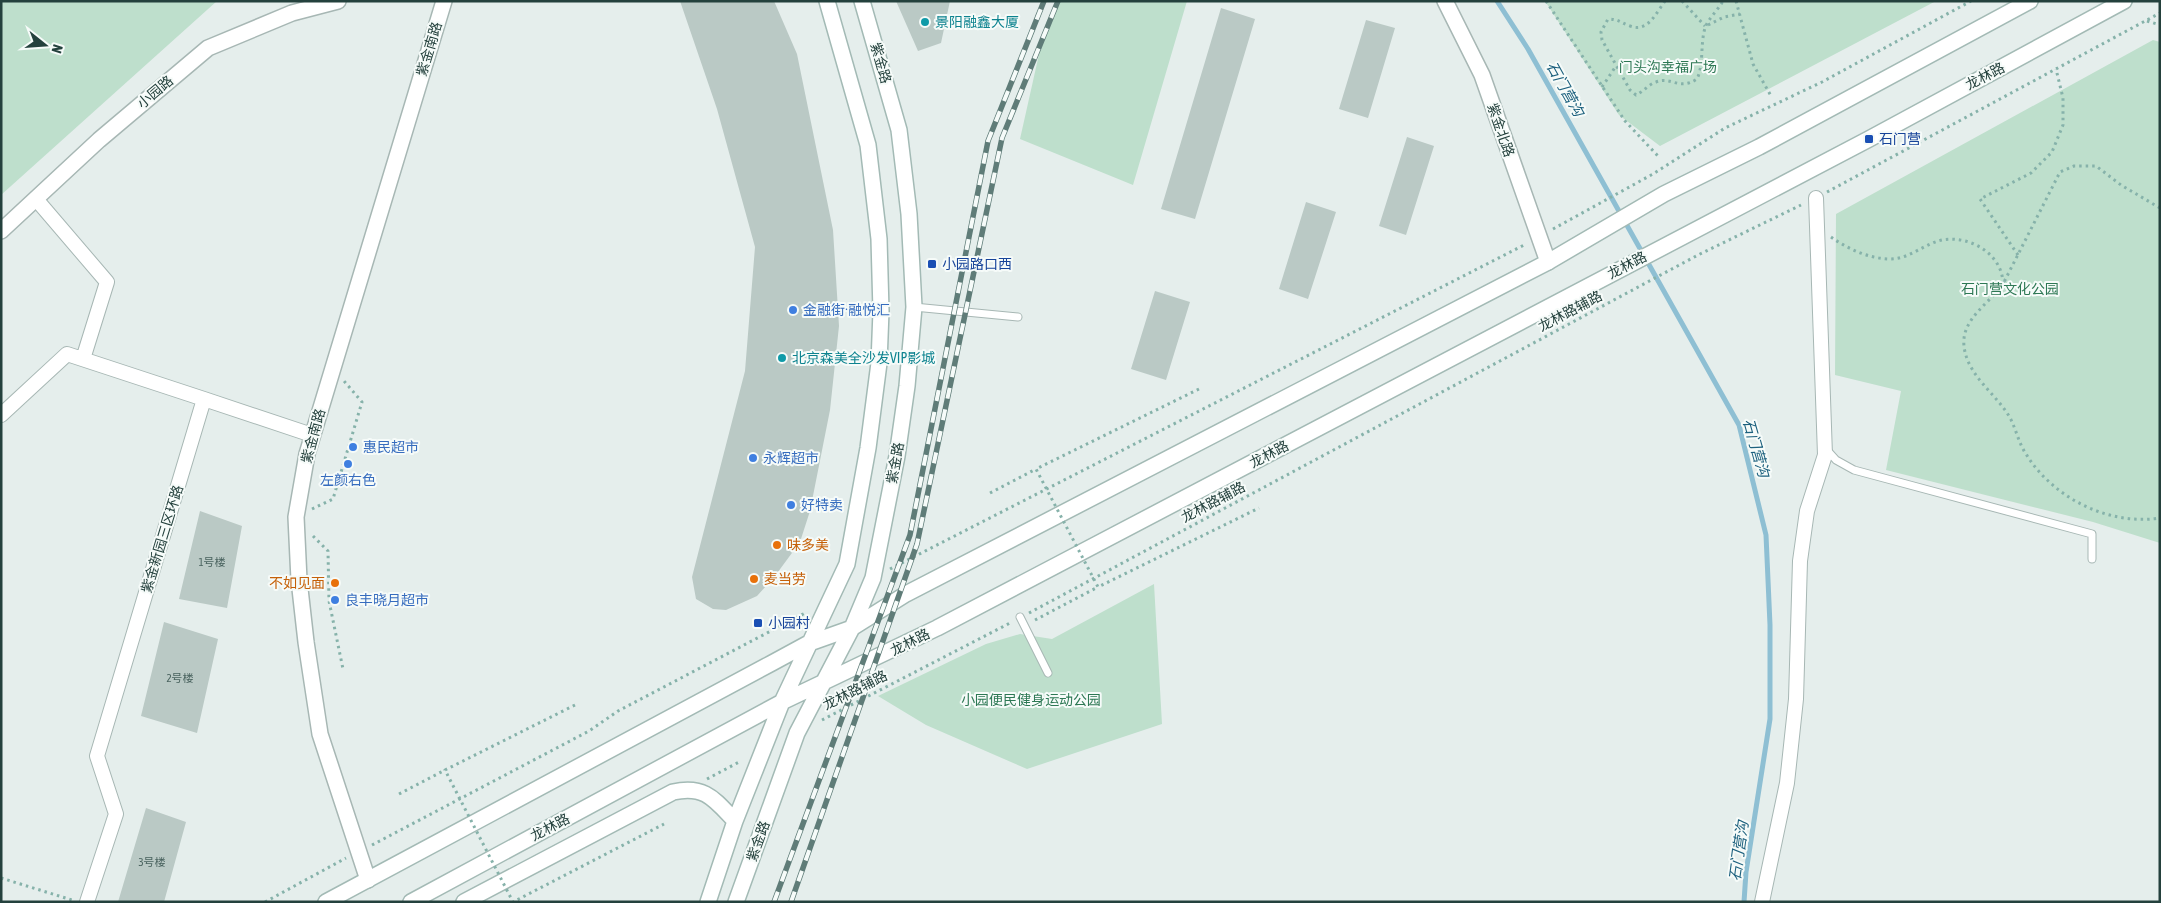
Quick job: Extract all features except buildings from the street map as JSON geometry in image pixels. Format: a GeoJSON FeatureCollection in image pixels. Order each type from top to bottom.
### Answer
{"type":"FeatureCollection","features":[{"type":"Feature","properties":{"kind":"main road","name":"小园路"},"geometry":{"type":"LineString","coordinates":[[1,231],[99,140],[208,48],[292,13],[338,1]]}},
{"type":"Feature","properties":{"kind":"main road","name":"紫金南路"},"geometry":{"type":"LineString","coordinates":[[368,880],[320,734],[305,633],[296,517],[312,435],[444,1]]}},
{"type":"Feature","properties":{"kind":"main road","name":"紫金路"},"geometry":{"type":"LineString","coordinates":[[708,902],[735,821],[782,702],[847,564],[868,448],[878,363],[881,311],[879,239],[868,144],[827,1]]}},
{"type":"Feature","properties":{"kind":"main road","name":"紫金路"},"geometry":{"type":"LineString","coordinates":[[736,902],[797,733],[852,628],[873,578],[895,466],[907,386],[914,307],[909,214],[899,130],[862,1]]}},
{"type":"Feature","properties":{"kind":"main road","name":"紫金北路"},"geometry":{"type":"LineString","coordinates":[[1446,1],[1482,75],[1548,262]]}},
{"type":"Feature","properties":{"kind":"main road"},"geometry":{"type":"LineString","coordinates":[[326,902],[808,644],[852,628],[906,594],[1548,262],[1596,232],[1664,194],[1759,147],[2030,1]]}},
{"type":"Feature","properties":{"kind":"main road","name":"龙林路"},"geometry":{"type":"LineString","coordinates":[[411,902],[782,702],[907,644],[2124,1]]}},
{"type":"Feature","properties":{"kind":"main road"},"geometry":{"type":"LineString","coordinates":[[464,902],[673,792],[688,789],[700,791],[714,798],[735,821]]}},
{"type":"Feature","properties":{"kind":"street"},"geometry":{"type":"LineString","coordinates":[[1762,902],[1787,783],[1796,699],[1800,561],[1807,511],[1825,455],[1816,198]]}},
{"type":"Feature","properties":{"kind":"street"},"geometry":{"type":"LineString","coordinates":[[36,199],[106,282],[83,359]]}},
{"type":"Feature","properties":{"kind":"street"},"geometry":{"type":"LineString","coordinates":[[1,415],[68,354],[312,435]]}},
{"type":"Feature","properties":{"kind":"street","name":"紫金新园三区环路"},"geometry":{"type":"LineString","coordinates":[[87,902],[116,814],[97,756],[204,399]]}},
{"type":"Feature","properties":{"kind":"lane"},"geometry":{"type":"LineString","coordinates":[[914,307],[1018,317]]}},
{"type":"Feature","properties":{"kind":"lane"},"geometry":{"type":"LineString","coordinates":[[1825,448],[1836,460],[1854,470],[2092,534],[2092,560]]}},
{"type":"Feature","properties":{"kind":"lane"},"geometry":{"type":"LineString","coordinates":[[1020,618],[1048,673]]}},
{"type":"Feature","properties":{"kind":"path"},"geometry":{"type":"LineString","coordinates":[[1546,1],[1625,121],[1658,156]]}},
{"type":"Feature","properties":{"kind":"path"},"geometry":{"type":"LineString","coordinates":[[1665,1],[1647,26],[1639,28],[1630,26],[1621,20],[1608,19],[1601,32],[1616,66],[1630,90],[1636,95],[1654,82],[1664,80],[1681,86],[1691,84],[1697,79],[1701,71],[1701,52],[1705,26],[1723,1]]}},
{"type":"Feature","properties":{"kind":"path"},"geometry":{"type":"LineString","coordinates":[[1682,1],[1705,26]]}},
{"type":"Feature","properties":{"kind":"path"},"geometry":{"type":"LineString","coordinates":[[1737,1],[1753,64],[1771,96]]}},
{"type":"Feature","properties":{"kind":"path"},"geometry":{"type":"LineString","coordinates":[[873,578],[967,528],[1538,238],[1653,174],[1725,128],[1822,82],[1970,1]]}},
{"type":"Feature","properties":{"kind":"path","name":"龙林路"},"geometry":{"type":"LineString","coordinates":[[1698,255],[1816,198],[2160,13]]}},
{"type":"Feature","properties":{"kind":"path"},"geometry":{"type":"LineString","coordinates":[[1705,26],[1724,17],[1740,14]]}},
{"type":"Feature","properties":{"kind":"path"},"geometry":{"type":"LineString","coordinates":[[2146,21],[2160,25]]}},
{"type":"Feature","properties":{"kind":"path"},"geometry":{"type":"LineString","coordinates":[[1602,87],[1616,66]]}},
{"type":"Feature","properties":{"kind":"path"},"geometry":{"type":"LineString","coordinates":[[2018,255],[1980,198],[2031,173],[2052,152],[2063,125],[2063,98],[2056,69]]}},
{"type":"Feature","properties":{"kind":"path"},"geometry":{"type":"LineString","coordinates":[[2160,208],[2122,185],[2096,166],[2074,166],[2060,172],[2003,284],[1974,317],[1967,328],[1964,347],[1982,384],[2009,417],[2026,454],[2049,482],[2086,506],[2110,516],[2126,519],[2160,518]]}},
{"type":"Feature","properties":{"kind":"path"},"geometry":{"type":"LineString","coordinates":[[1817,216],[1829,236],[1845,247],[1868,255],[1889,259],[1910,255],[1940,241],[1956,239],[1976,245],[1990,253],[2002,271],[2003,284]]}},
{"type":"Feature","properties":{"kind":"path","name":"龙林路辅路"},"geometry":{"type":"LineString","coordinates":[[816,723],[1020,618],[1698,255]]}},
{"type":"Feature","properties":{"kind":"path"},"geometry":{"type":"LineString","coordinates":[[333,368],[362,402],[333,499],[296,517],[328,551],[329,601],[343,668]]}},
{"type":"Feature","properties":{"kind":"path"},"geometry":{"type":"LineString","coordinates":[[990,493],[1036,468],[1199,389]]}},
{"type":"Feature","properties":{"kind":"path"},"geometry":{"type":"LineString","coordinates":[[1036,468],[1098,587]]}},
{"type":"Feature","properties":{"kind":"path"},"geometry":{"type":"LineString","coordinates":[[1050,612],[1259,508]]}},
{"type":"Feature","properties":{"kind":"path"},"geometry":{"type":"LineString","coordinates":[[265,902],[589,731],[618,711],[830,600]]}},
{"type":"Feature","properties":{"kind":"path"},"geometry":{"type":"LineString","coordinates":[[399,794],[575,706]]}},
{"type":"Feature","properties":{"kind":"path"},"geometry":{"type":"LineString","coordinates":[[445,770],[513,902],[664,824]]}},
{"type":"Feature","properties":{"kind":"path"},"geometry":{"type":"LineString","coordinates":[[1,878],[78,902]]}},
{"type":"Feature","properties":{"kind":"green space"},"geometry":{"type":"Polygon","coordinates":[[[1,1],[217,1],[1,195],[1,1]]]}},
{"type":"Feature","properties":{"kind":"green space"},"geometry":{"type":"Polygon","coordinates":[[[1057,1],[1187,1],[1133,185],[1020,139],[1046,23],[1057,1]]]}},
{"type":"Feature","properties":{"kind":"green space","name":"门头沟幸福广场"},"geometry":{"type":"Polygon","coordinates":[[[1545,1],[1936,1],[1660,146],[1619,115],[1545,1]]]}},
{"type":"Feature","properties":{"kind":"green space","name":"石门营文化公园"},"geometry":{"type":"Polygon","coordinates":[[[2153,40],[2160,42],[2160,543],[2093,522],[1886,470],[1901,391],[1835,375],[1836,214],[2153,40]]]}},
{"type":"Feature","properties":{"kind":"green space","name":"小园便民健身运动公园"},"geometry":{"type":"Polygon","coordinates":[[[1154,584],[1162,724],[1027,769],[926,725],[878,696],[986,644],[1020,634],[1052,639],[1154,584]]]}},
{"type":"Feature","properties":{"kind":"waterway","name":"石门营沟"},"geometry":{"type":"LineString","coordinates":[[1497,1],[1528,49],[1739,425],[1766,535],[1770,625],[1770,719],[1746,872],[1744,902]]}},
{"type":"Feature","properties":{"kind":"railway"},"geometry":{"type":"LineString","coordinates":[[774,902],[910,535],[988,141],[1044,1]]}},
{"type":"Feature","properties":{"kind":"railway"},"geometry":{"type":"LineString","coordinates":[[791,902],[917,544],[1002,138],[1058,1]]}},
{"type":"Feature","properties":{"kind":"place","name":"景阳融鑫大厦"},"geometry":{"type":"Point","coordinates":[925,22]}},
{"type":"Feature","properties":{"kind":"place","name":"石门营"},"geometry":{"type":"Point","coordinates":[1869,139]}},
{"type":"Feature","properties":{"kind":"place","name":"小园路口西"},"geometry":{"type":"Point","coordinates":[932,264]}},
{"type":"Feature","properties":{"kind":"place","name":"金融街·融悦汇"},"geometry":{"type":"Point","coordinates":[793,310]}},
{"type":"Feature","properties":{"kind":"place","name":"北京森美全沙发VIP影城"},"geometry":{"type":"Point","coordinates":[782,358]}},
{"type":"Feature","properties":{"kind":"place","name":"惠民超市"},"geometry":{"type":"Point","coordinates":[353,447]}},
{"type":"Feature","properties":{"kind":"place","name":"永辉超市"},"geometry":{"type":"Point","coordinates":[753,458]}},
{"type":"Feature","properties":{"kind":"place","name":"左颜右色"},"geometry":{"type":"Point","coordinates":[348,464]}},
{"type":"Feature","properties":{"kind":"place","name":"好特卖"},"geometry":{"type":"Point","coordinates":[791,505]}},
{"type":"Feature","properties":{"kind":"place","name":"味多美"},"geometry":{"type":"Point","coordinates":[777,545]}},
{"type":"Feature","properties":{"kind":"place","name":"麦当劳"},"geometry":{"type":"Point","coordinates":[754,579]}},
{"type":"Feature","properties":{"kind":"place","name":"不如见面"},"geometry":{"type":"Point","coordinates":[335,583]}},
{"type":"Feature","properties":{"kind":"place","name":"良丰晓月超市"},"geometry":{"type":"Point","coordinates":[335,600]}},
{"type":"Feature","properties":{"kind":"place","name":"小园村"},"geometry":{"type":"Point","coordinates":[758,623]}}]}
